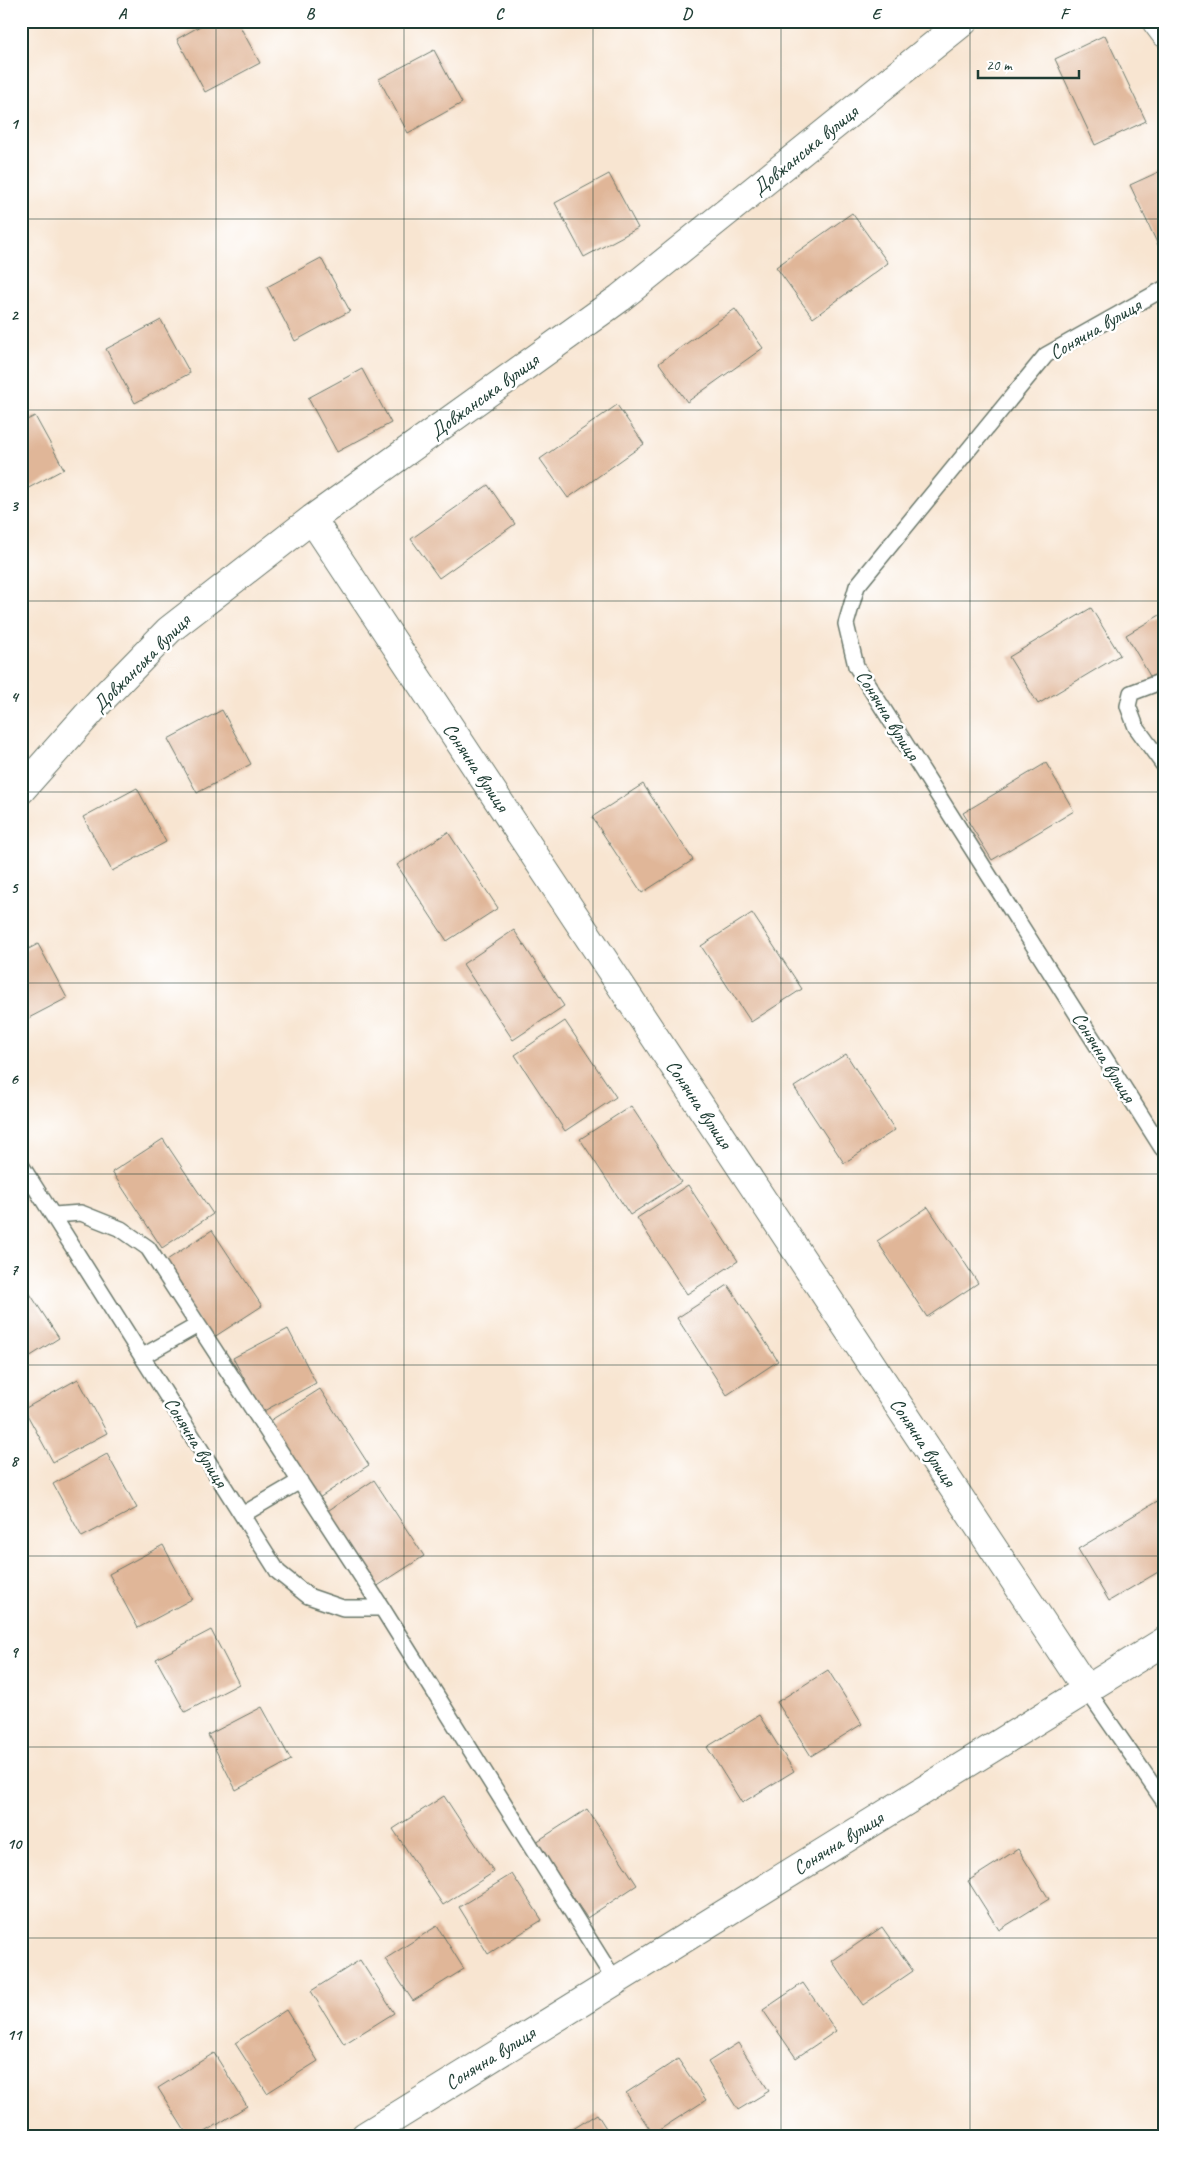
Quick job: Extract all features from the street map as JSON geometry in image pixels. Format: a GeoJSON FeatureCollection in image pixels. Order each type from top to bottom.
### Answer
{"type":"FeatureCollection","features":[{"type":"Feature","properties":{"kind":"street","name":"Довжанська вулиця"},"geometry":{"type":"LineString","coordinates":[[21,790],[100,701],[169,630],[312,519],[620,298],[964,21]]}},
{"type":"Feature","properties":{"kind":"street"},"geometry":{"type":"LineString","coordinates":[[1156,21],[1165,33]]}},
{"type":"Feature","properties":{"kind":"street","name":"Сонячна вулиця"},"geometry":{"type":"LineString","coordinates":[[312,519],[1087,1690]]}},
{"type":"Feature","properties":{"kind":"street","name":"Сонячна вулиця"},"geometry":{"type":"LineString","coordinates":[[365,2136],[1165,1641]]}},
{"type":"Feature","properties":{"kind":"lane","name":"Сонячна вулиця"},"geometry":{"type":"LineString","coordinates":[[1165,288],[1046,355],[857,586],[846,624],[856,666],[1162,1148],[1165,1148]]}},
{"type":"Feature","properties":{"kind":"lane"},"geometry":{"type":"LineString","coordinates":[[1165,680],[1131,693],[1128,706],[1136,727],[1165,767]]}},
{"type":"Feature","properties":{"kind":"lane","name":"Сонячна вулиця"},"geometry":{"type":"LineString","coordinates":[[21,1165],[278,1572],[308,1596],[343,1608],[382,1608]]}},
{"type":"Feature","properties":{"kind":"lane"},"geometry":{"type":"LineString","coordinates":[[54,1215],[81,1213],[121,1229],[148,1248],[382,1608],[614,1981]]}},
{"type":"Feature","properties":{"kind":"lane"},"geometry":{"type":"LineString","coordinates":[[143,1356],[198,1325]]}},
{"type":"Feature","properties":{"kind":"lane"},"geometry":{"type":"LineString","coordinates":[[242,1515],[300,1481]]}},
{"type":"Feature","properties":{"kind":"lane"},"geometry":{"type":"LineString","coordinates":[[1087,1690],[1165,1803]]}},
{"type":"Feature","properties":{"kind":"building"},"geometry":{"type":"Polygon","coordinates":[[[209,21],[237,21],[260,63],[205,92],[177,39],[209,21]]]}},
{"type":"Feature","properties":{"kind":"building"},"geometry":{"type":"Polygon","coordinates":[[[1105,35],[1146,121],[1095,145],[1055,59],[1105,35]]]}},
{"type":"Feature","properties":{"kind":"building"},"geometry":{"type":"Polygon","coordinates":[[[434,50],[462,103],[408,133],[379,79],[434,50]]]}},
{"type":"Feature","properties":{"kind":"building"},"geometry":{"type":"Polygon","coordinates":[[[1165,169],[1165,260],[1130,185],[1165,169]]]}},
{"type":"Feature","properties":{"kind":"building"},"geometry":{"type":"Polygon","coordinates":[[[609,174],[638,228],[584,257],[555,203],[609,174]]]}},
{"type":"Feature","properties":{"kind":"building"},"geometry":{"type":"Polygon","coordinates":[[[852,213],[888,263],[813,318],[776,267],[852,213]]]}},
{"type":"Feature","properties":{"kind":"building"},"geometry":{"type":"Polygon","coordinates":[[[321,258],[350,311],[295,341],[267,287],[321,258]]]}},
{"type":"Feature","properties":{"kind":"building"},"geometry":{"type":"Polygon","coordinates":[[[735,309],[763,348],[687,402],[659,363],[735,309]]]}},
{"type":"Feature","properties":{"kind":"building"},"geometry":{"type":"Polygon","coordinates":[[[161,320],[190,373],[135,403],[106,349],[161,320]]]}},
{"type":"Feature","properties":{"kind":"building"},"geometry":{"type":"Polygon","coordinates":[[[362,369],[391,423],[337,452],[308,398],[362,369]]]}},
{"type":"Feature","properties":{"kind":"building"},"geometry":{"type":"Polygon","coordinates":[[[617,405],[644,444],[568,498],[540,459],[617,405]]]}},
{"type":"Feature","properties":{"kind":"building"},"geometry":{"type":"Polygon","coordinates":[[[35,416],[64,469],[21,492],[21,423],[35,416]]]}},
{"type":"Feature","properties":{"kind":"building"},"geometry":{"type":"Polygon","coordinates":[[[488,485],[515,524],[439,578],[411,539],[488,485]]]}},
{"type":"Feature","properties":{"kind":"building"},"geometry":{"type":"Polygon","coordinates":[[[1091,608],[1120,655],[1038,704],[1009,657],[1091,608]]]}},
{"type":"Feature","properties":{"kind":"building"},"geometry":{"type":"Polygon","coordinates":[[[1165,612],[1165,676],[1154,683],[1126,635],[1165,612]]]}},
{"type":"Feature","properties":{"kind":"building"},"geometry":{"type":"Polygon","coordinates":[[[222,710],[251,764],[197,793],[168,739],[222,710]]]}},
{"type":"Feature","properties":{"kind":"building"},"geometry":{"type":"Polygon","coordinates":[[[1046,763],[1074,811],[992,860],[963,813],[1046,763]]]}},
{"type":"Feature","properties":{"kind":"building"},"geometry":{"type":"Polygon","coordinates":[[[643,784],[693,860],[642,893],[592,817],[643,784]]]}},
{"type":"Feature","properties":{"kind":"building"},"geometry":{"type":"Polygon","coordinates":[[[137,788],[166,842],[112,871],[83,817],[137,788]]]}},
{"type":"Feature","properties":{"kind":"building"},"geometry":{"type":"Polygon","coordinates":[[[448,832],[498,908],[447,941],[397,865],[448,832]]]}},
{"type":"Feature","properties":{"kind":"building"},"geometry":{"type":"Polygon","coordinates":[[[752,913],[802,989],[751,1022],[701,946],[752,913]]]}},
{"type":"Feature","properties":{"kind":"building"},"geometry":{"type":"Polygon","coordinates":[[[514,930],[564,1006],[513,1040],[463,964],[514,930]]]}},
{"type":"Feature","properties":{"kind":"building"},"geometry":{"type":"Polygon","coordinates":[[[38,944],[67,998],[21,1022],[21,953],[38,944]]]}},
{"type":"Feature","properties":{"kind":"building"},"geometry":{"type":"Polygon","coordinates":[[[565,1021],[616,1097],[565,1131],[515,1055],[565,1021]]]}},
{"type":"Feature","properties":{"kind":"building"},"geometry":{"type":"Polygon","coordinates":[[[846,1054],[895,1130],[844,1163],[794,1087],[846,1054]]]}},
{"type":"Feature","properties":{"kind":"building"},"geometry":{"type":"Polygon","coordinates":[[[631,1106],[681,1182],[630,1215],[580,1139],[631,1106]]]}},
{"type":"Feature","properties":{"kind":"building"},"geometry":{"type":"Polygon","coordinates":[[[163,1139],[213,1214],[162,1248],[112,1172],[163,1139]]]}},
{"type":"Feature","properties":{"kind":"building"},"geometry":{"type":"Polygon","coordinates":[[[688,1185],[738,1261],[687,1294],[637,1218],[688,1185]]]}},
{"type":"Feature","properties":{"kind":"building"},"geometry":{"type":"Polygon","coordinates":[[[928,1207],[978,1283],[927,1317],[877,1241],[928,1207]]]}},
{"type":"Feature","properties":{"kind":"building"},"geometry":{"type":"Polygon","coordinates":[[[212,1230],[262,1306],[211,1339],[161,1264],[212,1230]]]}},
{"type":"Feature","properties":{"kind":"building"},"geometry":{"type":"Polygon","coordinates":[[[21,1280],[59,1338],[21,1362],[21,1280]]]}},
{"type":"Feature","properties":{"kind":"building"},"geometry":{"type":"Polygon","coordinates":[[[728,1285],[778,1361],[727,1395],[677,1318],[728,1285]]]}},
{"type":"Feature","properties":{"kind":"building"},"geometry":{"type":"Polygon","coordinates":[[[288,1329],[316,1383],[262,1412],[233,1358],[288,1329]]]}},
{"type":"Feature","properties":{"kind":"building"},"geometry":{"type":"Polygon","coordinates":[[[78,1379],[107,1433],[53,1462],[24,1409],[78,1379]]]}},
{"type":"Feature","properties":{"kind":"building"},"geometry":{"type":"Polygon","coordinates":[[[320,1389],[369,1465],[319,1498],[268,1422],[320,1389]]]}},
{"type":"Feature","properties":{"kind":"building"},"geometry":{"type":"Polygon","coordinates":[[[107,1454],[137,1508],[82,1537],[53,1484],[107,1454]]]}},
{"type":"Feature","properties":{"kind":"building"},"geometry":{"type":"Polygon","coordinates":[[[374,1480],[424,1556],[373,1589],[323,1514],[374,1480]]]}},
{"type":"Feature","properties":{"kind":"building"},"geometry":{"type":"Polygon","coordinates":[[[1159,1500],[1165,1510],[1165,1568],[1109,1601],[1078,1549],[1159,1500]]]}},
{"type":"Feature","properties":{"kind":"building"},"geometry":{"type":"Polygon","coordinates":[[[163,1545],[192,1599],[138,1628],[109,1574],[163,1545]]]}},
{"type":"Feature","properties":{"kind":"building"},"geometry":{"type":"Polygon","coordinates":[[[211,1630],[239,1684],[185,1712],[156,1659],[211,1630]]]}},
{"type":"Feature","properties":{"kind":"building"},"geometry":{"type":"Polygon","coordinates":[[[828,1670],[862,1724],[811,1756],[777,1702],[828,1670]]]}},
{"type":"Feature","properties":{"kind":"building"},"geometry":{"type":"Polygon","coordinates":[[[262,1707],[291,1760],[236,1790],[208,1735],[262,1707]]]}},
{"type":"Feature","properties":{"kind":"building"},"geometry":{"type":"Polygon","coordinates":[[[759,1715],[794,1771],[742,1803],[707,1747],[759,1715]]]}},
{"type":"Feature","properties":{"kind":"building"},"geometry":{"type":"Polygon","coordinates":[[[444,1796],[494,1872],[443,1905],[393,1829],[444,1796]]]}},
{"type":"Feature","properties":{"kind":"building"},"geometry":{"type":"Polygon","coordinates":[[[587,1809],[637,1885],[587,1918],[536,1842],[587,1809]]]}},
{"type":"Feature","properties":{"kind":"building"},"geometry":{"type":"Polygon","coordinates":[[[1018,1849],[1049,1899],[999,1930],[968,1881],[1018,1849]]]}},
{"type":"Feature","properties":{"kind":"building"},"geometry":{"type":"Polygon","coordinates":[[[512,1874],[542,1920],[488,1954],[459,1907],[512,1874]]]}},
{"type":"Feature","properties":{"kind":"building"},"geometry":{"type":"Polygon","coordinates":[[[437,1926],[464,1969],[413,2001],[385,1959],[437,1926]]]}},
{"type":"Feature","properties":{"kind":"building"},"geometry":{"type":"Polygon","coordinates":[[[882,1927],[913,1971],[863,2005],[832,1961],[882,1927]]]}},
{"type":"Feature","properties":{"kind":"building"},"geometry":{"type":"Polygon","coordinates":[[[360,1960],[394,2013],[344,2044],[311,1991],[360,1960]]]}},
{"type":"Feature","properties":{"kind":"building"},"geometry":{"type":"Polygon","coordinates":[[[803,1983],[836,2031],[796,2058],[763,2010],[803,1983]]]}},
{"type":"Feature","properties":{"kind":"building"},"geometry":{"type":"Polygon","coordinates":[[[286,2010],[318,2061],[267,2093],[235,2043],[286,2010]]]}},
{"type":"Feature","properties":{"kind":"building"},"geometry":{"type":"Polygon","coordinates":[[[738,2043],[769,2091],[738,2110],[708,2062],[738,2043]]]}},
{"type":"Feature","properties":{"kind":"building"},"geometry":{"type":"Polygon","coordinates":[[[214,2053],[247,2106],[199,2136],[188,2136],[158,2088],[214,2053]]]}},
{"type":"Feature","properties":{"kind":"building"},"geometry":{"type":"Polygon","coordinates":[[[678,2059],[706,2100],[653,2134],[626,2093],[678,2059]]]}},
{"type":"Feature","properties":{"kind":"building"},"geometry":{"type":"Polygon","coordinates":[[[597,2114],[611,2136],[562,2136],[597,2114]]]}}]}
